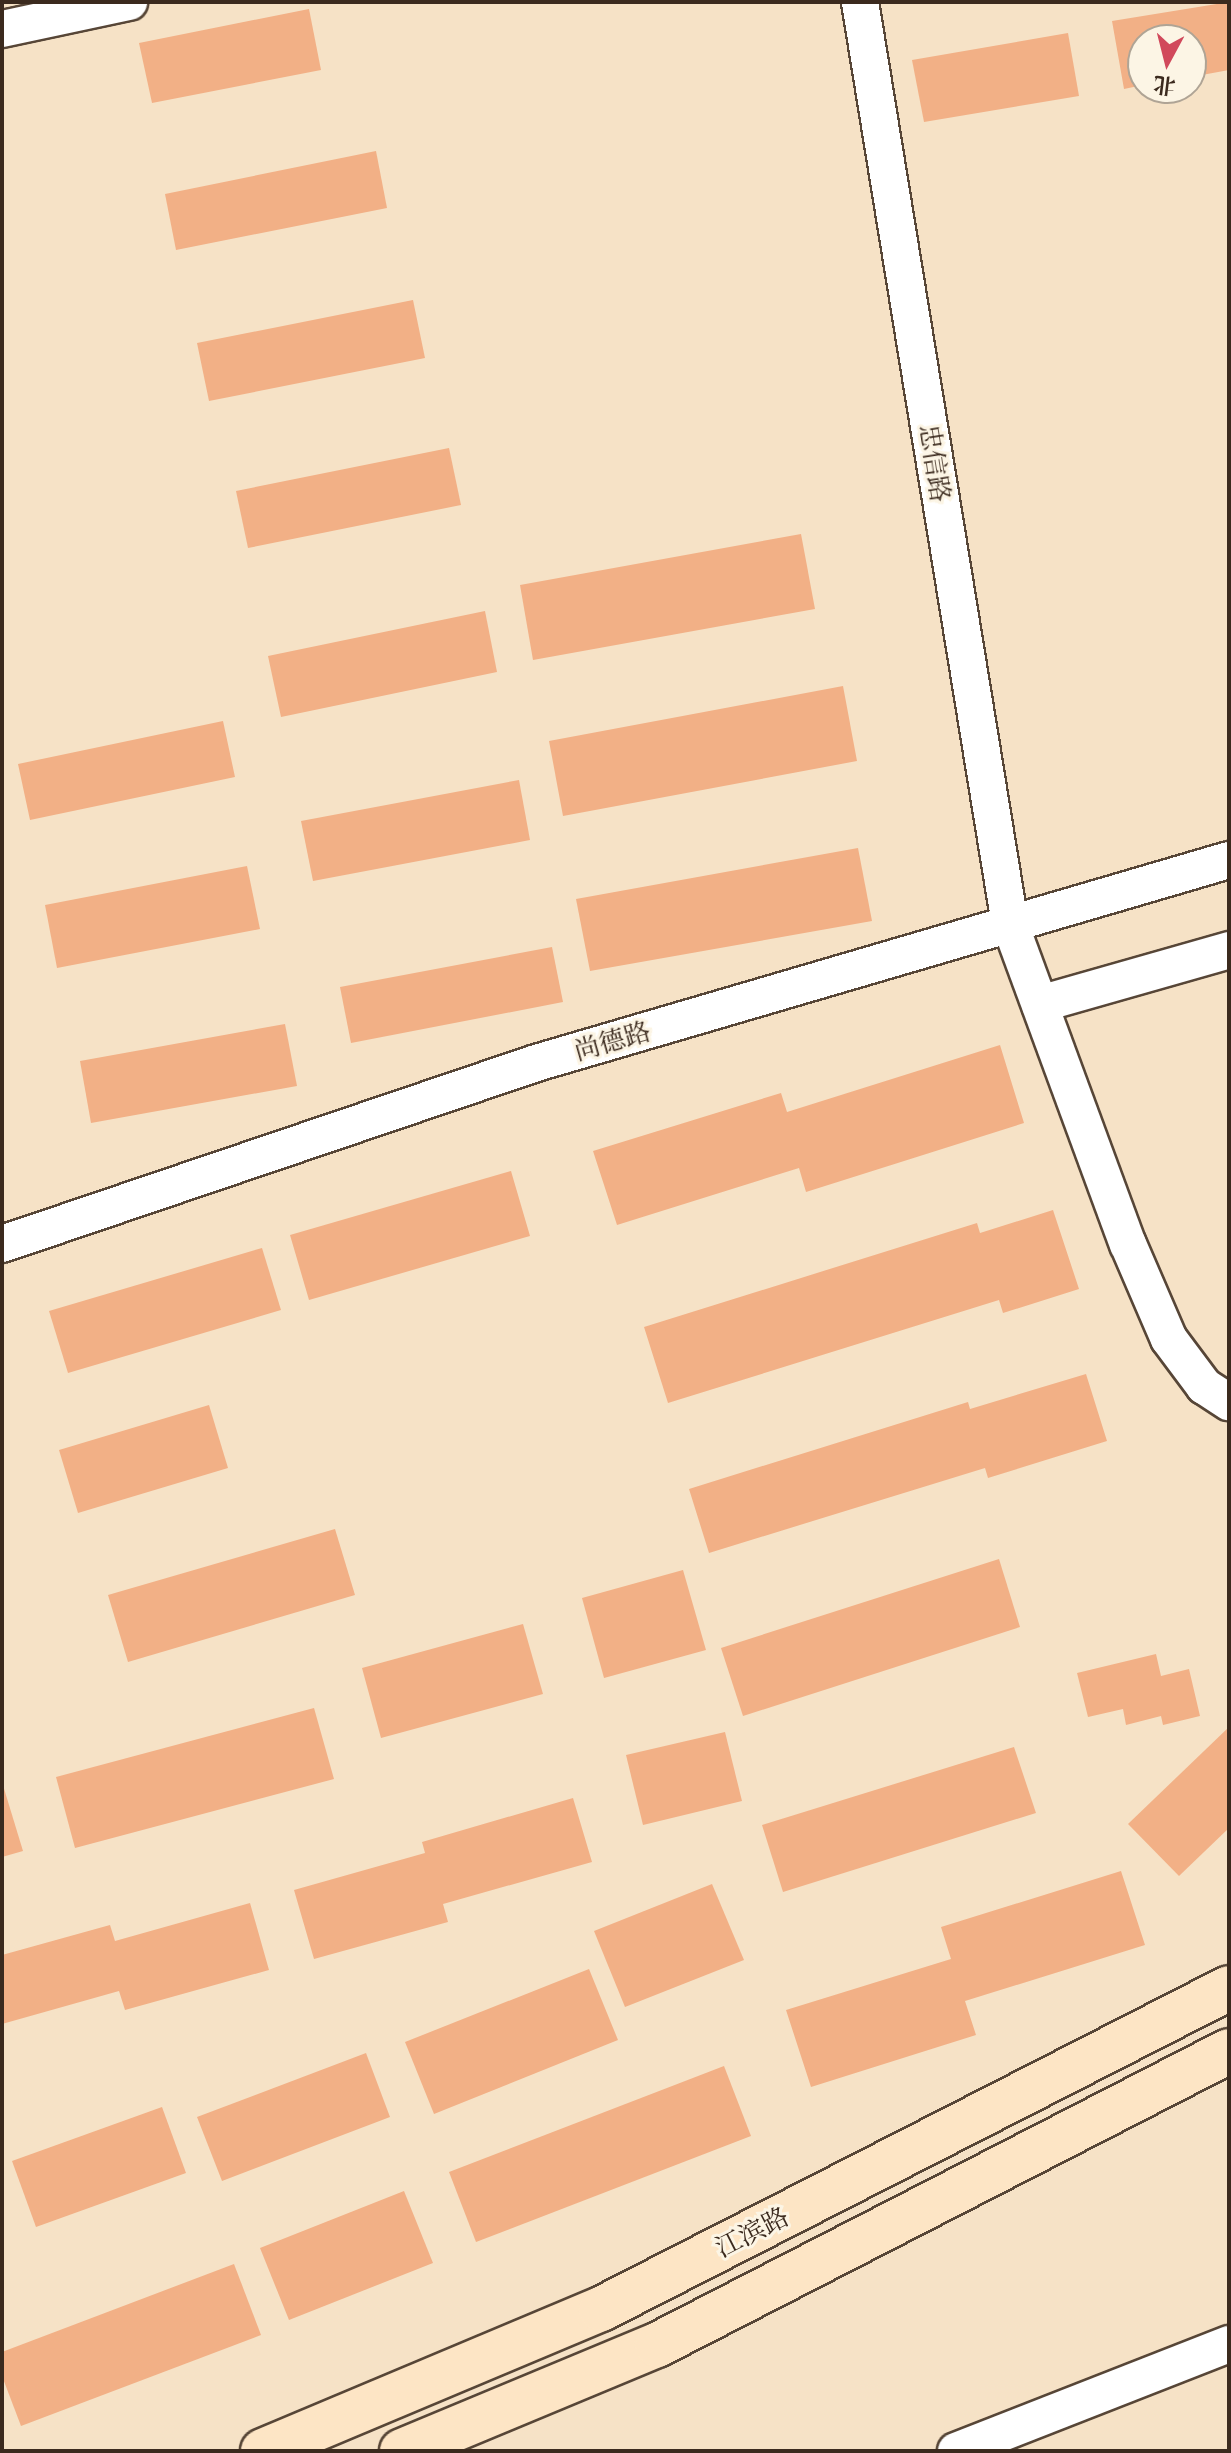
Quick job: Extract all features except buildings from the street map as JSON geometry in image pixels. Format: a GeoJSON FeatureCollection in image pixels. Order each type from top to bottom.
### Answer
{"type":"FeatureCollection","features":[{"type":"Feature","properties":{"kind":"main road","name":"江滨路"},"geometry":{"type":"LineString","coordinates":[[263,2451],[601,2309],[1229,1988]]}},
{"type":"Feature","properties":{"kind":"main road"},"geometry":{"type":"LineString","coordinates":[[402,2451],[657,2345],[1229,2051]]}},
{"type":"Feature","properties":{"kind":"street"},"geometry":{"type":"LineString","coordinates":[[2,29],[129,2]]}},
{"type":"Feature","properties":{"kind":"street","name":"忠信路"},"geometry":{"type":"LineString","coordinates":[[860,2],[1010,924],[1128,1244],[1169,1339],[1204,1386],[1229,1402]]}},
{"type":"Feature","properties":{"kind":"street","name":"尚德路"},"geometry":{"type":"LineString","coordinates":[[2,1244],[536,1063],[1229,860]]}},
{"type":"Feature","properties":{"kind":"street"},"geometry":{"type":"LineString","coordinates":[[1040,1004],[1229,950]]}},
{"type":"Feature","properties":{"kind":"street"},"geometry":{"type":"LineString","coordinates":[[956,2451],[1229,2344]]}}]}
